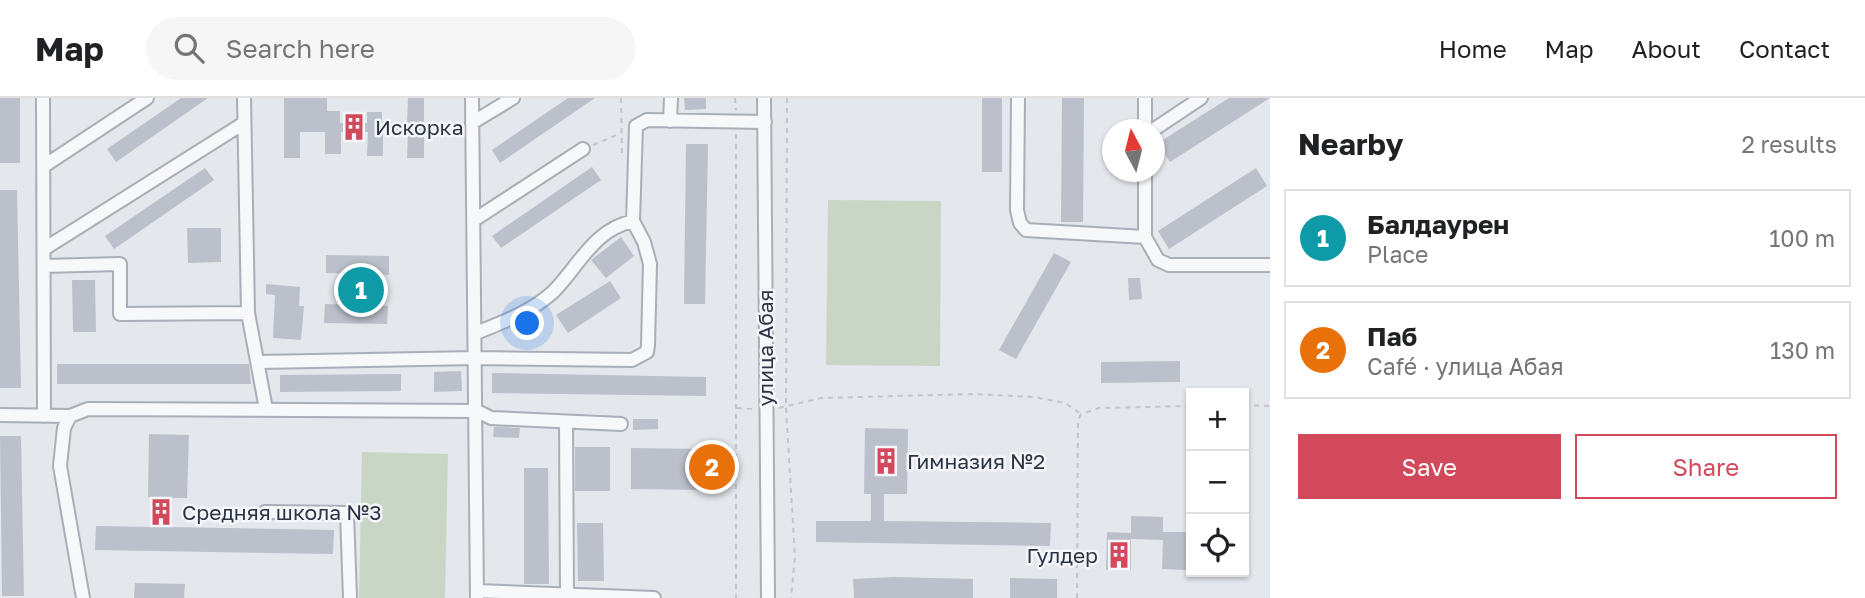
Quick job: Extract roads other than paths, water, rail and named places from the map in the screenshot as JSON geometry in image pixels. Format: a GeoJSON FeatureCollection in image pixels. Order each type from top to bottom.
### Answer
{"type":"FeatureCollection","features":[{"type":"Feature","properties":{"kind":"street"},"geometry":{"type":"LineString","coordinates":[[43,98],[44,416]]}},
{"type":"Feature","properties":{"kind":"street"},"geometry":{"type":"LineString","coordinates":[[44,166],[147,98]]}},
{"type":"Feature","properties":{"kind":"street"},"geometry":{"type":"LineString","coordinates":[[244,98],[248,313],[266,409]]}},
{"type":"Feature","properties":{"kind":"street"},"geometry":{"type":"LineString","coordinates":[[472,98],[477,594],[567,593],[654,598]]}},
{"type":"Feature","properties":{"kind":"street"},"geometry":{"type":"LineString","coordinates":[[472,123],[513,98]]}},
{"type":"Feature","properties":{"kind":"street"},"geometry":{"type":"LineString","coordinates":[[670,121],[671,98]]}},
{"type":"Feature","properties":{"kind":"street","name":"улица Абая"},"geometry":{"type":"LineString","coordinates":[[764,98],[768,598]]}},
{"type":"Feature","properties":{"kind":"street"},"geometry":{"type":"LineString","coordinates":[[1018,98],[1020,223],[1026,230],[1036,233],[1145,237]]}},
{"type":"Feature","properties":{"kind":"street"},"geometry":{"type":"LineString","coordinates":[[1145,98],[1145,119]]}},
{"type":"Feature","properties":{"kind":"street"},"geometry":{"type":"LineString","coordinates":[[1165,122],[1201,98]]}},
{"type":"Feature","properties":{"kind":"street"},"geometry":{"type":"LineString","coordinates":[[259,362],[476,358],[632,360],[647,352],[650,264],[645,242],[633,221],[634,131],[640,122],[765,122]]}},
{"type":"Feature","properties":{"kind":"street"},"geometry":{"type":"LineString","coordinates":[[44,249],[244,123]]}},
{"type":"Feature","properties":{"kind":"street"},"geometry":{"type":"LineString","coordinates":[[474,220],[583,149]]}},
{"type":"Feature","properties":{"kind":"street"},"geometry":{"type":"LineString","coordinates":[[1145,182],[1145,237],[1158,260],[1169,265],[1270,265]]}},
{"type":"Feature","properties":{"kind":"street"},"geometry":{"type":"LineString","coordinates":[[476,333],[534,306],[568,275],[588,246],[623,223],[633,221]]}},
{"type":"Feature","properties":{"kind":"street"},"geometry":{"type":"LineString","coordinates":[[44,266],[120,264],[120,314],[248,313]]}},
{"type":"Feature","properties":{"kind":"street"},"geometry":{"type":"LineString","coordinates":[[0,415],[70,416],[88,409],[477,411],[491,418],[621,424]]}},
{"type":"Feature","properties":{"kind":"street"},"geometry":{"type":"LineString","coordinates":[[70,416],[64,428],[60,466],[83,598]]}},
{"type":"Feature","properties":{"kind":"street"},"geometry":{"type":"LineString","coordinates":[[566,422],[567,593]]}},
{"type":"Feature","properties":{"kind":"street"},"geometry":{"type":"LineString","coordinates":[[265,512],[347,513],[350,598]]}},
{"type":"Feature","properties":{"kind":"place","name":"Искоркa"},"geometry":{"type":"Point","coordinates":[354,127]}},
{"type":"Feature","properties":{"kind":"place","name":"Балдаурен"},"geometry":{"type":"Point","coordinates":[361,290]}},
{"type":"Feature","properties":{"kind":"place","name":"Гимназия №2"},"geometry":{"type":"Point","coordinates":[886,461]}},
{"type":"Feature","properties":{"kind":"place","name":"Паб"},"geometry":{"type":"Point","coordinates":[712,467]}},
{"type":"Feature","properties":{"kind":"place","name":"Средняя школа №3"},"geometry":{"type":"Point","coordinates":[161,512]}},
{"type":"Feature","properties":{"kind":"place","name":"Гулдер"},"geometry":{"type":"Point","coordinates":[1119,555]}}]}
